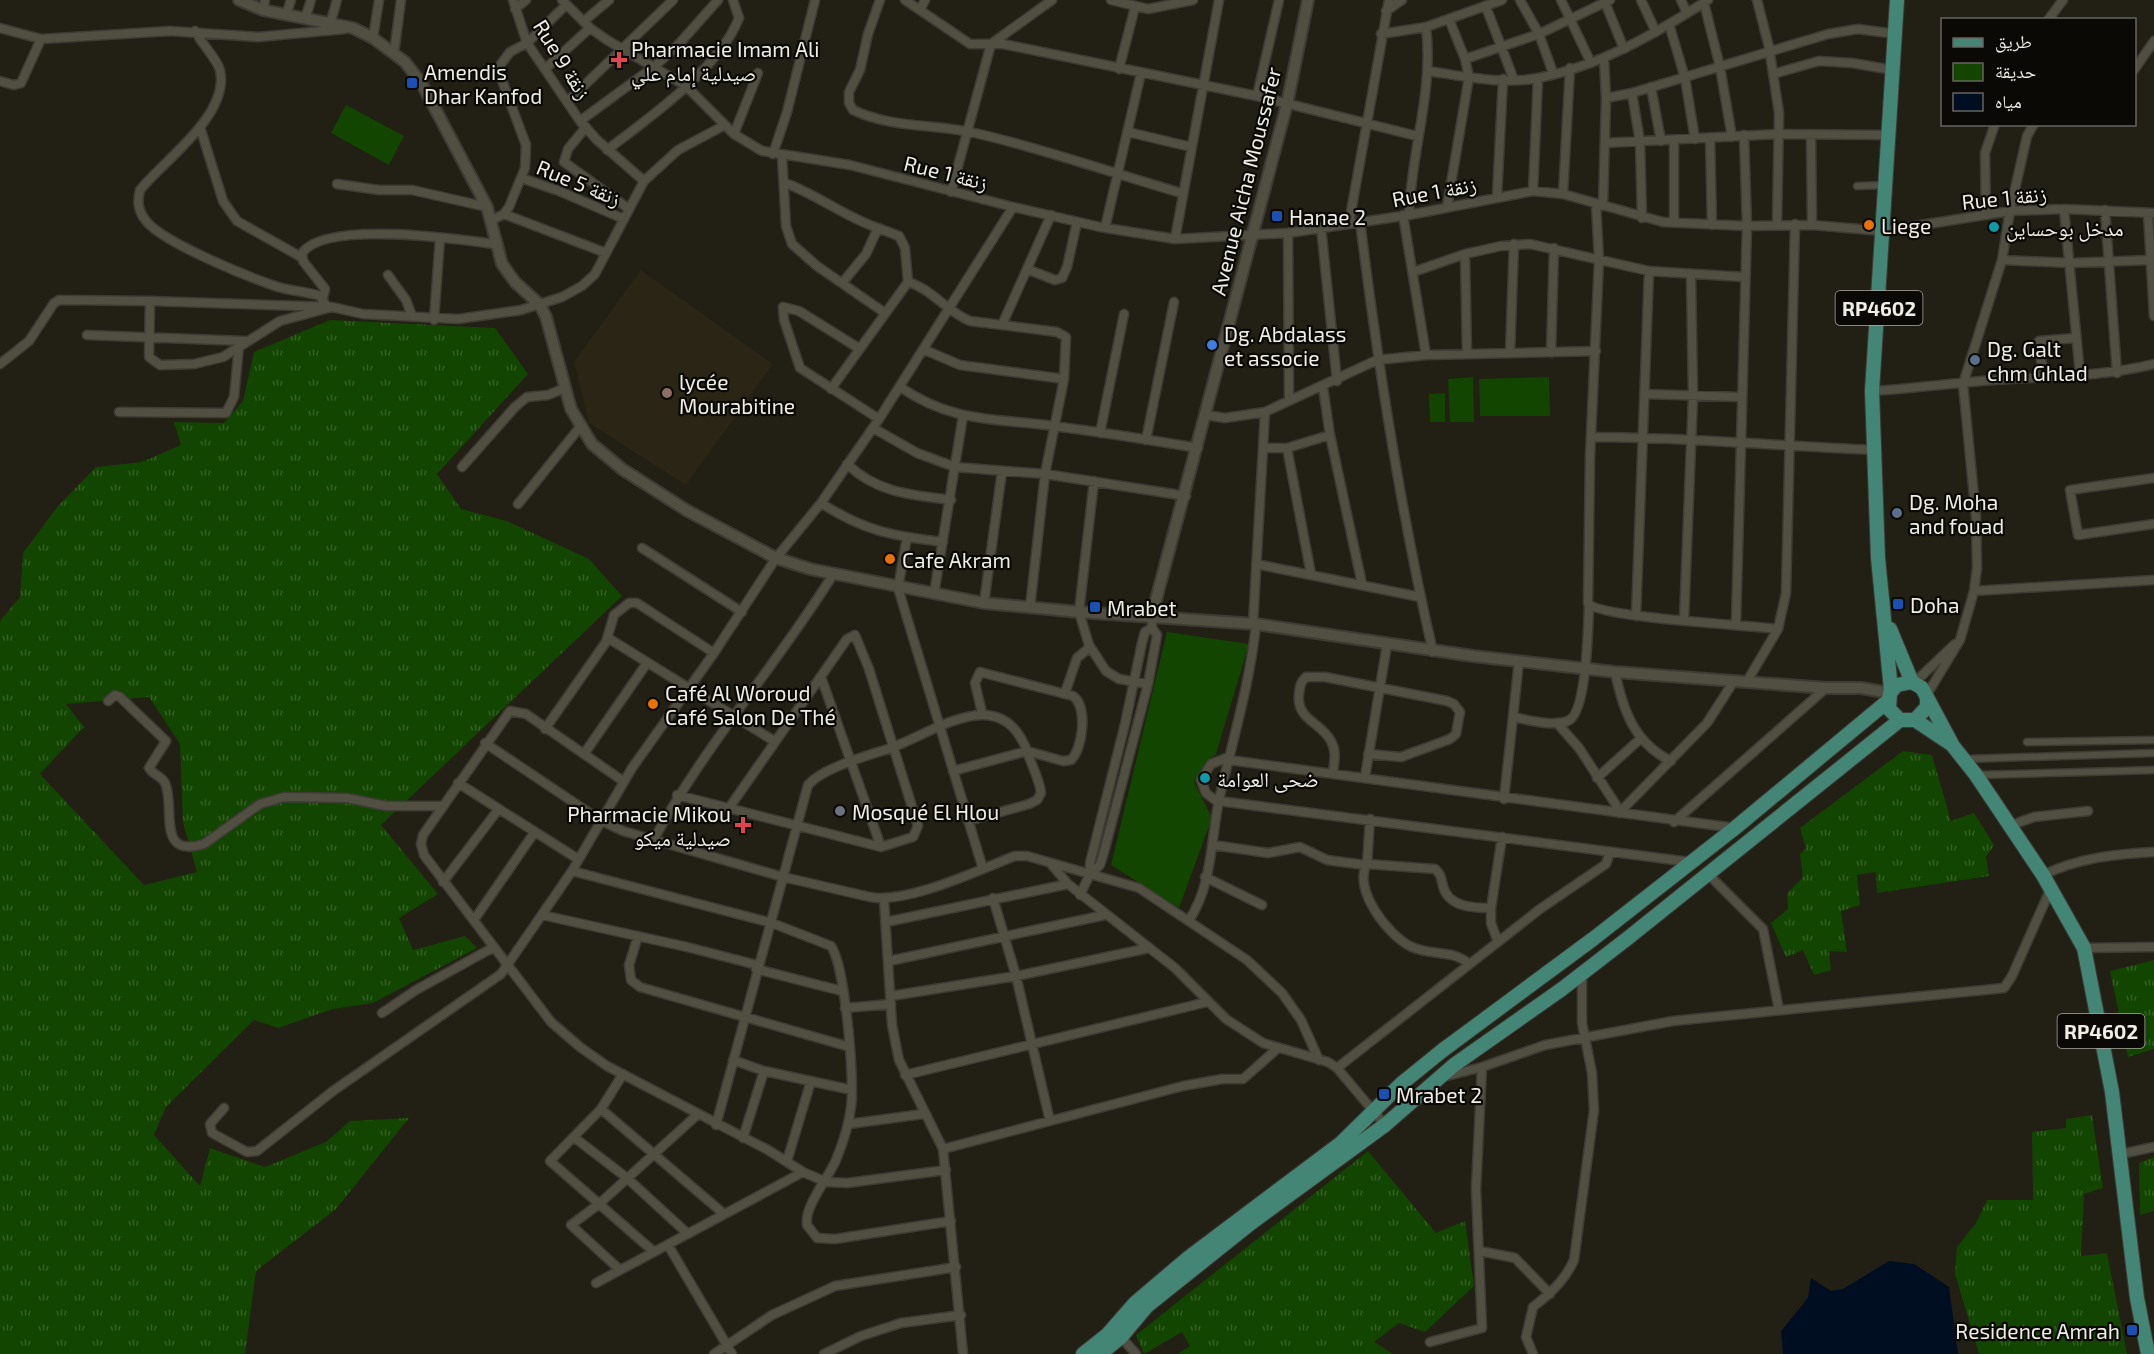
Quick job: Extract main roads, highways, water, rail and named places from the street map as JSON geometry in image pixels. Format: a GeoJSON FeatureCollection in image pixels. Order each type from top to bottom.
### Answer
{"type":"FeatureCollection","features":[{"type":"Feature","properties":{"kind":"main road","name":"RP4602"},"geometry":{"type":"LineString","coordinates":[[1897,0],[1872,391],[1878,558],[1890,695],[1889,709],[1900,720]]}},
{"type":"Feature","properties":{"kind":"main road","name":"RP4602"},"geometry":{"type":"LineString","coordinates":[[1884,616],[1913,683],[1922,688],[1953,746],[2043,875],[2084,948],[2112,1092],[2137,1298],[2148,1354]]}},
{"type":"Feature","properties":{"kind":"main road"},"geometry":{"type":"LineString","coordinates":[[1083,1354],[1107,1335],[1135,1304],[1188,1258],[1341,1143],[1375,1109],[1443,1050],[1593,939],[1735,828],[1890,695],[1897,685],[1913,683]]}},
{"type":"Feature","properties":{"kind":"main road"},"geometry":{"type":"LineString","coordinates":[[1100,1354],[1121,1337],[1156,1300],[1298,1187],[1385,1125],[1439,1078],[1582,974],[1709,875],[1900,720],[1916,720],[1927,707],[1927,697]]}},
{"type":"Feature","properties":{"kind":"main road","name":"RP4602"},"geometry":{"type":"LineString","coordinates":[[1916,720],[1953,746]]}},
{"type":"Feature","properties":{"kind":"water"},"geometry":{"type":"Polygon","coordinates":[[[1889,1261],[1914,1264],[1949,1287],[1958,1354],[1783,1354],[1781,1331],[1808,1298],[1811,1278],[1831,1291],[1843,1289],[1889,1261]]]}},
{"type":"Feature","properties":{"kind":"place","name":"Pharmacie Imam Ali صيدلية إمام علي"},"geometry":{"type":"Point","coordinates":[619,60]}},
{"type":"Feature","properties":{"kind":"place","name":"Amendis Dhar Kanfod"},"geometry":{"type":"Point","coordinates":[412,83]}},
{"type":"Feature","properties":{"kind":"place","name":"Hanae 2"},"geometry":{"type":"Point","coordinates":[1277,216]}},
{"type":"Feature","properties":{"kind":"place","name":"Liege"},"geometry":{"type":"Point","coordinates":[1869,225]}},
{"type":"Feature","properties":{"kind":"place","name":"مدخل بوحساين"},"geometry":{"type":"Point","coordinates":[1994,227]}},
{"type":"Feature","properties":{"kind":"place","name":"Dg. Abdalass et associe"},"geometry":{"type":"Point","coordinates":[1212,345]}},
{"type":"Feature","properties":{"kind":"place","name":"Dg. Galt chm Ghlad"},"geometry":{"type":"Point","coordinates":[1975,360]}},
{"type":"Feature","properties":{"kind":"place","name":"lycée Mourabitine"},"geometry":{"type":"Point","coordinates":[667,393]}},
{"type":"Feature","properties":{"kind":"place","name":"Dg. Moha and fouad"},"geometry":{"type":"Point","coordinates":[1897,513]}},
{"type":"Feature","properties":{"kind":"place","name":"Cafe Akram"},"geometry":{"type":"Point","coordinates":[890,559]}},
{"type":"Feature","properties":{"kind":"place","name":"Doha"},"geometry":{"type":"Point","coordinates":[1898,604]}},
{"type":"Feature","properties":{"kind":"place","name":"Mrabet"},"geometry":{"type":"Point","coordinates":[1095,607]}},
{"type":"Feature","properties":{"kind":"place","name":"Café Al Woroud Café Salon De Thé"},"geometry":{"type":"Point","coordinates":[653,704]}},
{"type":"Feature","properties":{"kind":"place","name":"ضحى العوامة"},"geometry":{"type":"Point","coordinates":[1205,778]}},
{"type":"Feature","properties":{"kind":"place","name":"Mosqué El Hlou"},"geometry":{"type":"Point","coordinates":[840,811]}},
{"type":"Feature","properties":{"kind":"place","name":"Pharmacie Mikou صيدلية ميكو"},"geometry":{"type":"Point","coordinates":[743,825]}},
{"type":"Feature","properties":{"kind":"place","name":"Mrabet 2"},"geometry":{"type":"Point","coordinates":[1384,1094]}},
{"type":"Feature","properties":{"kind":"place","name":"Residence Amrah"},"geometry":{"type":"Point","coordinates":[2132,1330]}}]}
